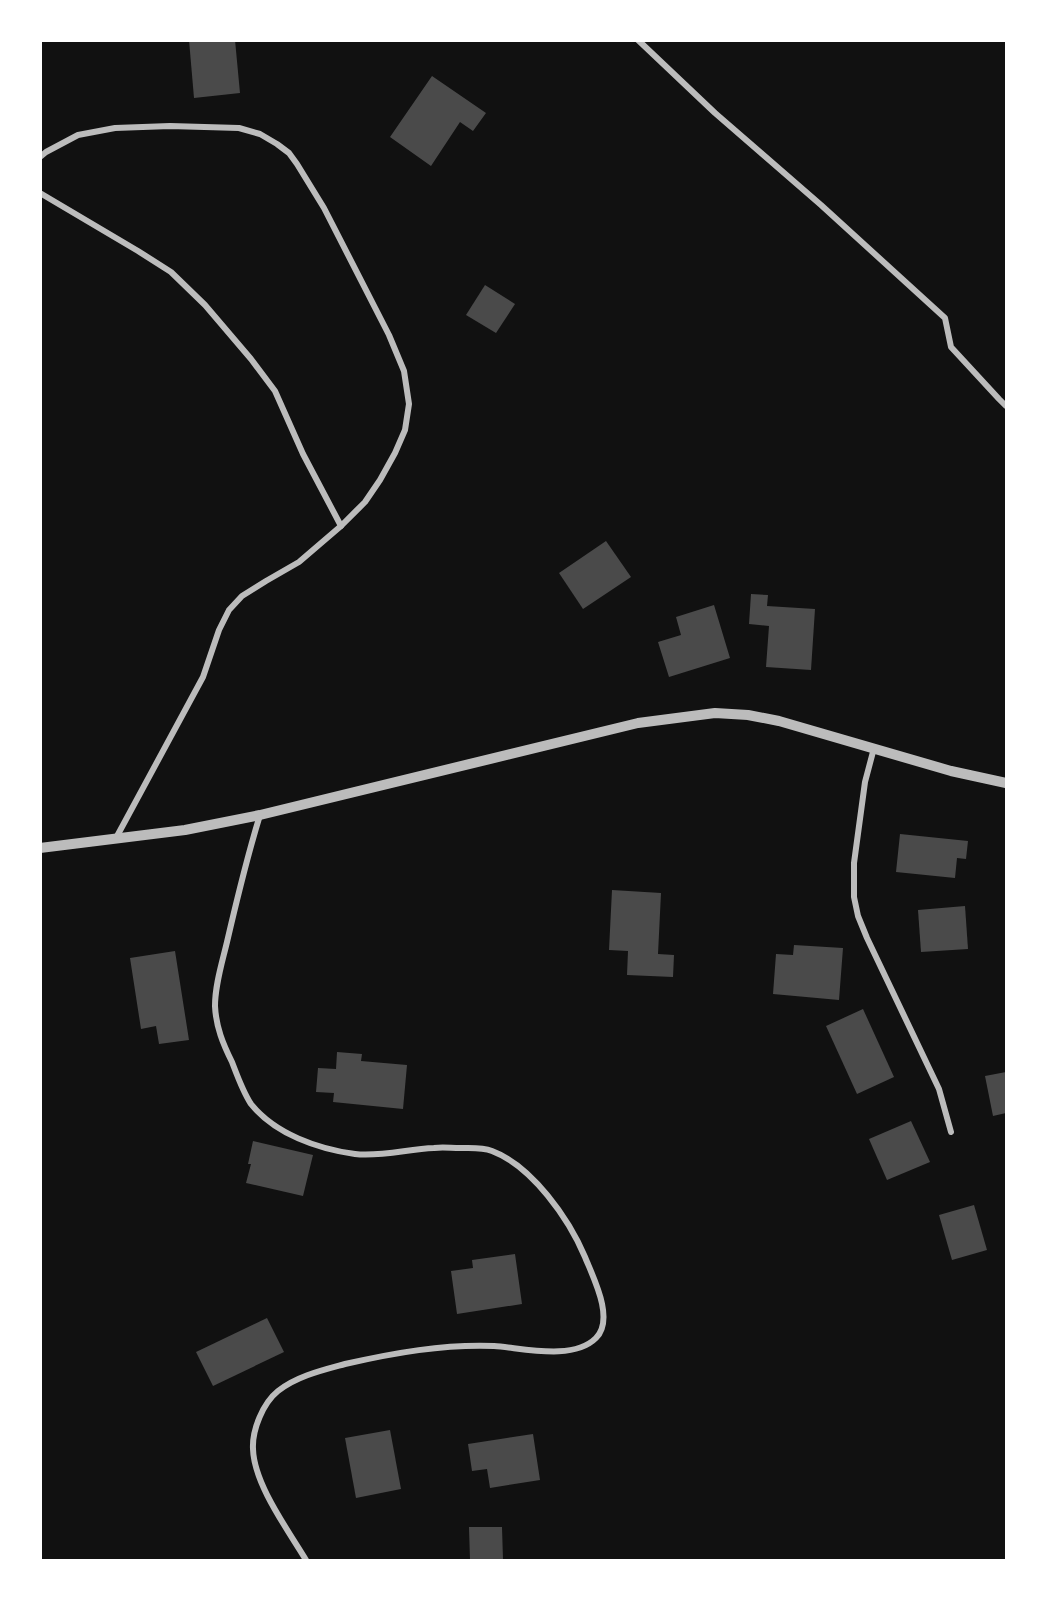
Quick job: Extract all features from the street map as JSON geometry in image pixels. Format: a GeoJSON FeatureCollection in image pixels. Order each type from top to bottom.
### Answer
{"type":"FeatureCollection","features":[{"type":"Feature","properties":{"kind":"street"},"geometry":{"type":"LineString","coordinates":[[638,40],[715,113],[821,204],[945,318],[951,347],[1006,406]]}},
{"type":"Feature","properties":{"kind":"street"},"geometry":{"type":"LineString","coordinates":[[40,157],[78,135],[115,128],[170,126],[238,128],[260,134],[278,144],[289,153],[324,208],[389,335],[404,371],[409,404],[405,430],[395,453],[365,501],[341,526],[299,562],[243,596],[229,610],[219,630],[203,677],[116,838]]}},
{"type":"Feature","properties":{"kind":"street"},"geometry":{"type":"LineString","coordinates":[[40,194],[171,273],[205,305],[252,359],[275,391],[303,454],[341,526]]}},
{"type":"Feature","properties":{"kind":"street"},"geometry":{"type":"LineString","coordinates":[[40,848],[185,830],[260,815],[638,723],[715,712],[779,721],[951,771],[1006,783]]}},
{"type":"Feature","properties":{"kind":"street"},"geometry":{"type":"LineString","coordinates":[[874,748],[865,782],[856,840],[854,897],[858,916],[867,938],[939,1089],[951,1132]]}},
{"type":"Feature","properties":{"kind":"street"},"geometry":{"type":"LineString","coordinates":[[260,815],[247,857],[220,972],[215,1006],[219,1034],[250,1103],[292,1136],[323,1148],[359,1154],[433,1148],[480,1148],[493,1151],[513,1162],[531,1177],[555,1204],[581,1248],[603,1308],[599,1335],[583,1345],[568,1350],[458,1346],[388,1354],[325,1369],[298,1379],[280,1389],[267,1404],[253,1436],[252,1448],[255,1466],[269,1499],[306,1560]]}},
{"type":"Feature","properties":{"kind":"building"},"geometry":{"type":"Polygon","coordinates":[[[189,40],[235,40],[240,93],[194,98],[189,40]]]}},
{"type":"Feature","properties":{"kind":"building"},"geometry":{"type":"Polygon","coordinates":[[[432,76],[486,113],[473,131],[460,122],[431,166],[390,137],[432,76]]]}},
{"type":"Feature","properties":{"kind":"building"},"geometry":{"type":"Polygon","coordinates":[[[485,285],[515,304],[496,333],[466,315],[485,285]]]}},
{"type":"Feature","properties":{"kind":"building"},"geometry":{"type":"Polygon","coordinates":[[[606,541],[631,577],[583,609],[559,573],[606,541]]]}},
{"type":"Feature","properties":{"kind":"building"},"geometry":{"type":"Polygon","coordinates":[[[751,594],[768,595],[767,606],[815,609],[811,670],[766,667],[769,626],[749,624],[751,594]]]}},
{"type":"Feature","properties":{"kind":"building"},"geometry":{"type":"Polygon","coordinates":[[[714,605],[730,658],[669,677],[658,642],[681,635],[676,617],[714,605]]]}},
{"type":"Feature","properties":{"kind":"building"},"geometry":{"type":"Polygon","coordinates":[[[900,834],[968,841],[966,859],[957,858],[955,878],[896,872],[900,834]]]}},
{"type":"Feature","properties":{"kind":"building"},"geometry":{"type":"Polygon","coordinates":[[[612,890],[661,893],[658,954],[674,955],[673,977],[627,975],[628,951],[609,950],[612,890]]]}},
{"type":"Feature","properties":{"kind":"building"},"geometry":{"type":"Polygon","coordinates":[[[965,906],[968,949],[921,952],[918,910],[965,906]]]}},
{"type":"Feature","properties":{"kind":"building"},"geometry":{"type":"Polygon","coordinates":[[[794,945],[843,948],[839,1000],[773,994],[776,954],[793,955],[794,945]]]}},
{"type":"Feature","properties":{"kind":"building"},"geometry":{"type":"Polygon","coordinates":[[[175,951],[189,1040],[159,1044],[156,1026],[141,1029],[130,958],[175,951]]]}},
{"type":"Feature","properties":{"kind":"building"},"geometry":{"type":"Polygon","coordinates":[[[863,1009],[894,1077],[857,1094],[826,1026],[863,1009]]]}},
{"type":"Feature","properties":{"kind":"building"},"geometry":{"type":"Polygon","coordinates":[[[337,1052],[362,1054],[361,1061],[407,1065],[403,1109],[333,1102],[334,1093],[316,1092],[318,1068],[336,1069],[337,1052]]]}},
{"type":"Feature","properties":{"kind":"building"},"geometry":{"type":"Polygon","coordinates":[[[1006,1072],[1006,1113],[993,1116],[985,1076],[1006,1072]]]}},
{"type":"Feature","properties":{"kind":"building"},"geometry":{"type":"Polygon","coordinates":[[[911,1121],[930,1162],[887,1180],[869,1139],[911,1121]]]}},
{"type":"Feature","properties":{"kind":"building"},"geometry":{"type":"Polygon","coordinates":[[[253,1141],[313,1155],[303,1196],[246,1183],[251,1164],[248,1164],[253,1141]]]}},
{"type":"Feature","properties":{"kind":"building"},"geometry":{"type":"Polygon","coordinates":[[[974,1205],[987,1250],[952,1260],[939,1215],[974,1205]]]}},
{"type":"Feature","properties":{"kind":"building"},"geometry":{"type":"Polygon","coordinates":[[[515,1254],[522,1304],[457,1314],[451,1271],[473,1268],[472,1260],[515,1254]]]}},
{"type":"Feature","properties":{"kind":"building"},"geometry":{"type":"Polygon","coordinates":[[[267,1318],[284,1352],[213,1386],[196,1352],[267,1318]]]}},
{"type":"Feature","properties":{"kind":"building"},"geometry":{"type":"Polygon","coordinates":[[[390,1430],[401,1489],[356,1498],[345,1438],[390,1430]]]}},
{"type":"Feature","properties":{"kind":"building"},"geometry":{"type":"Polygon","coordinates":[[[533,1434],[540,1480],[490,1488],[487,1469],[472,1471],[468,1444],[533,1434]]]}},
{"type":"Feature","properties":{"kind":"building"},"geometry":{"type":"Polygon","coordinates":[[[469,1527],[502,1527],[503,1560],[470,1560],[469,1527]]]}}]}
